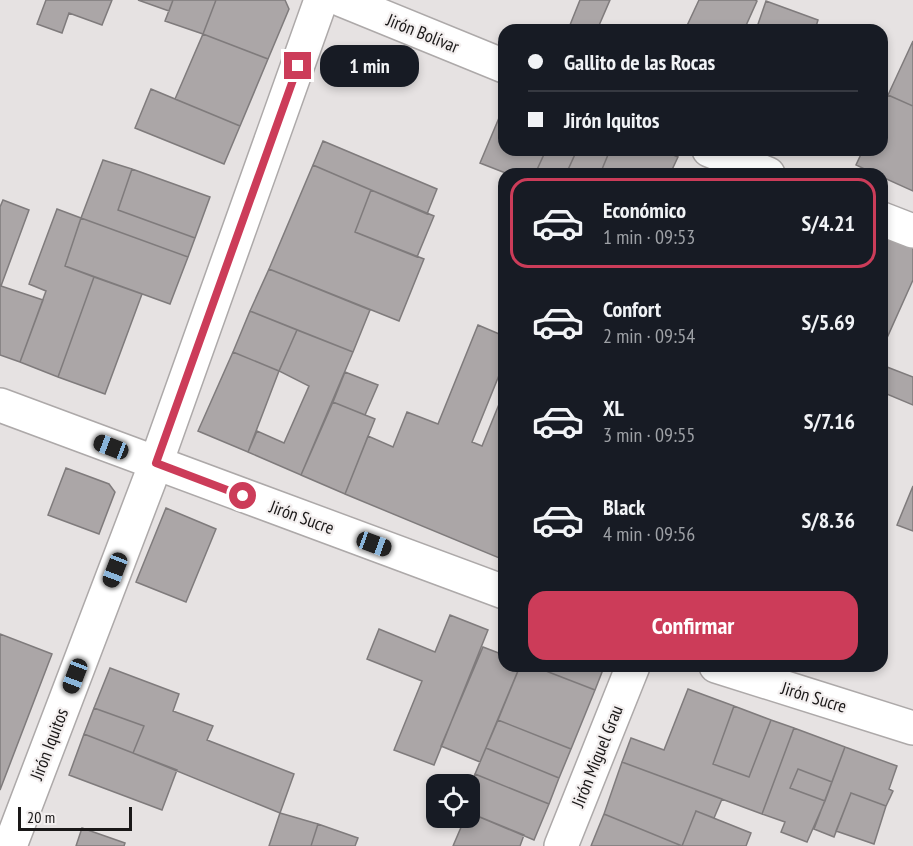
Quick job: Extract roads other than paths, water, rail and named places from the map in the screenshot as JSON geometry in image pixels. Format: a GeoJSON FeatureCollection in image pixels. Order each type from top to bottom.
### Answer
{"type":"FeatureCollection","features":[{"type":"Feature","properties":{"kind":"street","name":"Jirón Iquitos"},"geometry":{"type":"LineString","coordinates":[[10,846],[156,463],[321,0]]}},
{"type":"Feature","properties":{"kind":"street","name":"Jirón Bolívar"},"geometry":{"type":"LineString","coordinates":[[342,0],[498,64]]}},
{"type":"Feature","properties":{"kind":"street"},"geometry":{"type":"LineString","coordinates":[[724,156],[753,168]]}},
{"type":"Feature","properties":{"kind":"street"},"geometry":{"type":"LineString","coordinates":[[888,221],[913,231]]}},
{"type":"Feature","properties":{"kind":"street","name":"Jirón Sucre"},"geometry":{"type":"LineString","coordinates":[[0,405],[498,590]]}},
{"type":"Feature","properties":{"kind":"street","name":"Jirón Miguel Grau"},"geometry":{"type":"LineString","coordinates":[[561,846],[631,672]]}},
{"type":"Feature","properties":{"kind":"street","name":"Jirón Sucre"},"geometry":{"type":"LineString","coordinates":[[735,672],[913,728]]}}]}
